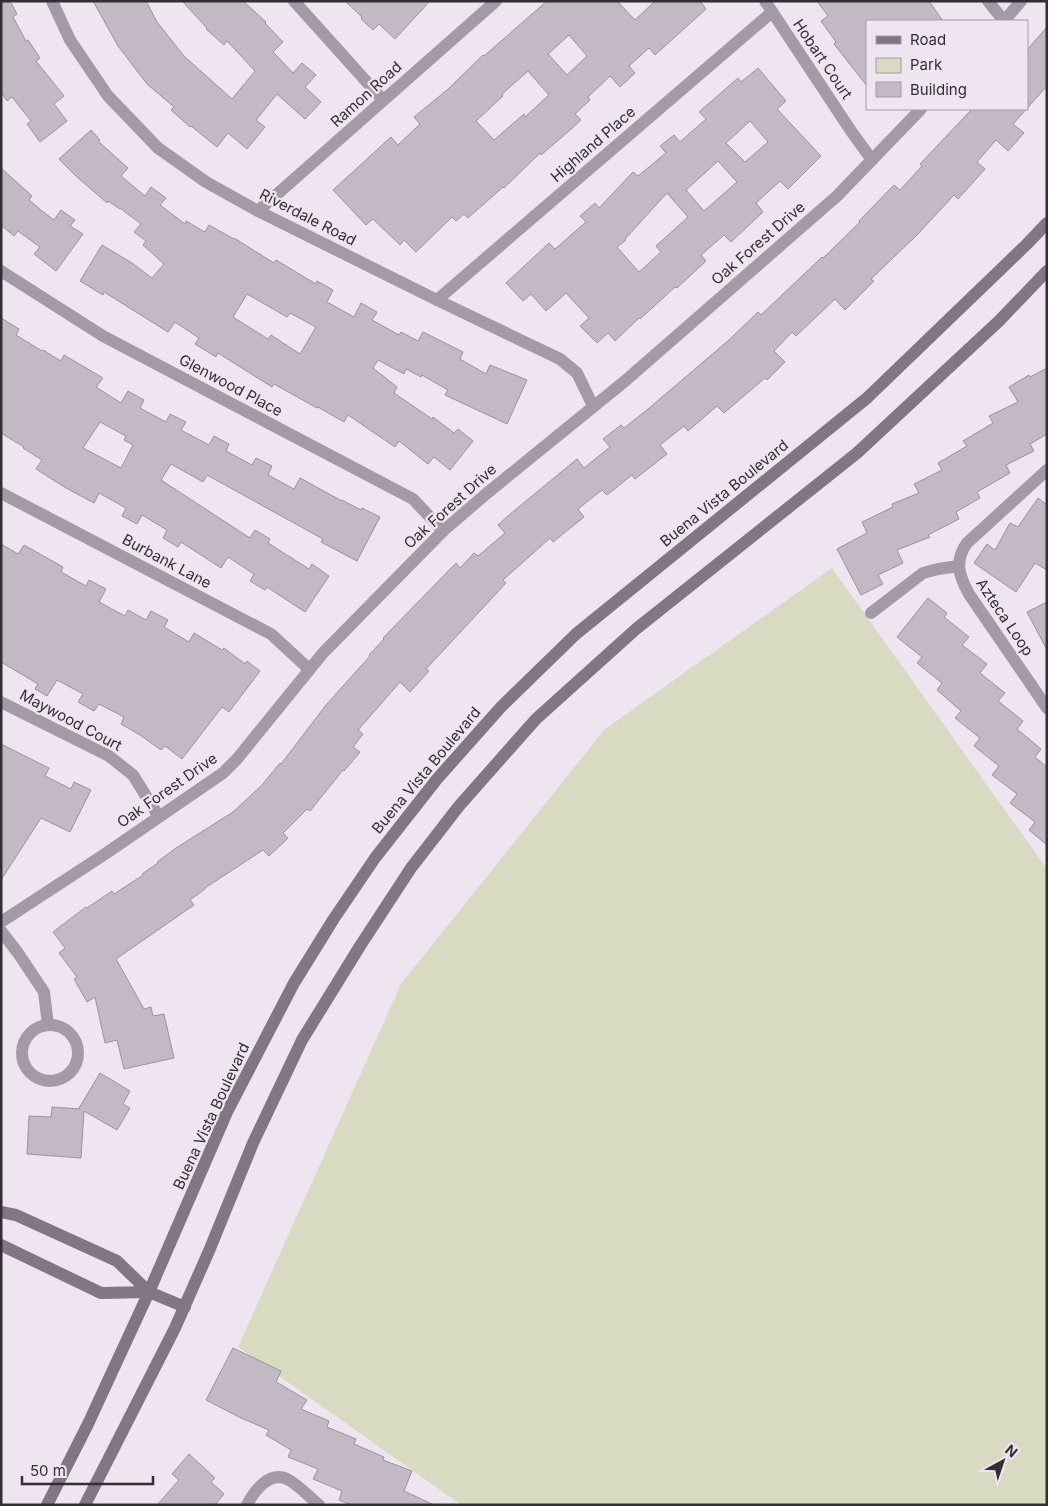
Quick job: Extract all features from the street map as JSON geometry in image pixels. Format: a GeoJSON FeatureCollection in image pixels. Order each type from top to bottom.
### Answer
{"type":"FeatureCollection","features":[{"type":"Feature","properties":{"kind":"main road","name":"Buena Vista Boulevard"},"geometry":{"type":"LineString","coordinates":[[47,1505],[88,1424],[149,1292],[228,1112],[294,983],[332,920],[375,858],[437,779],[500,707],[576,634],[867,398],[1028,244],[1047,223]]}},
{"type":"Feature","properties":{"kind":"main road"},"geometry":{"type":"LineString","coordinates":[[85,1505],[185,1307],[253,1143],[302,1040],[411,868],[459,806],[543,713],[636,630],[857,453],[999,321],[1047,271]]}},
{"type":"Feature","properties":{"kind":"main road"},"geometry":{"type":"LineString","coordinates":[[1,1212],[16,1215],[117,1260],[149,1292],[185,1307]]}},
{"type":"Feature","properties":{"kind":"main road"},"geometry":{"type":"LineString","coordinates":[[1,1245],[102,1293],[149,1292]]}},
{"type":"Feature","properties":{"kind":"street","name":"Riverdale Road"},"geometry":{"type":"LineString","coordinates":[[52,1],[70,40],[108,96],[158,148],[206,182],[258,211],[560,359],[576,373],[593,406]]}},
{"type":"Feature","properties":{"kind":"street"},"geometry":{"type":"LineString","coordinates":[[294,1],[383,100]]}},
{"type":"Feature","properties":{"kind":"street","name":"Ramon Road"},"geometry":{"type":"LineString","coordinates":[[258,211],[496,1]]}},
{"type":"Feature","properties":{"kind":"street"},"geometry":{"type":"LineString","coordinates":[[988,1],[1003,20]]}},
{"type":"Feature","properties":{"kind":"street"},"geometry":{"type":"LineString","coordinates":[[1005,20],[1021,1]]}},
{"type":"Feature","properties":{"kind":"street","name":"Hobart Court"},"geometry":{"type":"LineString","coordinates":[[768,7],[872,160]]}},
{"type":"Feature","properties":{"kind":"street","name":"Highland Place"},"geometry":{"type":"LineString","coordinates":[[437,300],[768,7]]}},
{"type":"Feature","properties":{"kind":"street","name":"Oak Forest Drive"},"geometry":{"type":"LineString","coordinates":[[1,922],[223,773],[237,759],[323,652],[443,531],[625,381],[837,196],[920,110]]}},
{"type":"Feature","properties":{"kind":"street","name":"Glenwood Place"},"geometry":{"type":"LineString","coordinates":[[1,271],[103,336],[413,499],[443,531]]}},
{"type":"Feature","properties":{"kind":"street"},"geometry":{"type":"LineString","coordinates":[[872,613],[923,573],[959,566],[961,552],[967,543],[1047,470]]}},
{"type":"Feature","properties":{"kind":"street","name":"Burbank Lane"},"geometry":{"type":"LineString","coordinates":[[1,493],[271,634],[309,669]]}},
{"type":"Feature","properties":{"kind":"street","name":"Azteca Loop"},"geometry":{"type":"LineString","coordinates":[[959,566],[962,583],[1046,704]]}},
{"type":"Feature","properties":{"kind":"street","name":"Maywood Court"},"geometry":{"type":"LineString","coordinates":[[1,702],[108,756],[133,775],[159,817]]}},
{"type":"Feature","properties":{"kind":"street"},"geometry":{"type":"LineString","coordinates":[[1,931],[44,992],[48,1025]]}},
{"type":"Feature","properties":{"kind":"street"},"geometry":{"type":"LineString","coordinates":[[48,1025],[64,1029],[71,1035],[76,1042],[77,1051],[77,1060],[68,1074],[52,1080],[42,1079],[33,1075],[26,1068],[22,1050],[24,1040],[30,1032],[38,1027],[48,1025]]}},
{"type":"Feature","properties":{"kind":"street"},"geometry":{"type":"LineString","coordinates":[[247,1505],[252,1494],[263,1482],[274,1478],[284,1478],[293,1483],[319,1505]]}},
{"type":"Feature","properties":{"kind":"green space"},"geometry":{"type":"Polygon","coordinates":[[[832,568],[1047,869],[1047,1505],[461,1505],[238,1347],[401,984],[605,729],[832,568]]]}},
{"type":"Feature","properties":{"kind":"building"},"geometry":{"type":"Polygon","coordinates":[[[1,1],[10,1],[17,14],[13,17],[26,41],[28,40],[40,58],[36,61],[64,96],[54,104],[67,121],[40,142],[27,124],[31,121],[12,97],[7,101],[1,92],[1,1]]]}},
{"type":"Feature","properties":{"kind":"building"},"geometry":{"type":"Polygon","coordinates":[[[93,1],[146,1],[157,22],[184,56],[232,99],[255,71],[227,41],[224,45],[206,29],[182,1],[243,1],[266,22],[283,42],[273,52],[293,73],[302,63],[316,75],[305,87],[321,102],[305,119],[277,94],[256,120],[265,127],[247,149],[228,133],[217,147],[171,110],[174,107],[147,84],[118,46],[93,1]]]}},
{"type":"Feature","properties":{"kind":"building"},"geometry":{"type":"Polygon","coordinates":[[[345,1],[430,1],[395,39],[379,24],[373,30],[345,1]]]}},
{"type":"Feature","properties":{"kind":"building"},"geometry":{"type":"Polygon","coordinates":[[[547,1],[617,1],[635,20],[655,1],[700,1],[706,9],[655,55],[649,48],[629,66],[635,73],[620,87],[610,76],[588,97],[590,100],[575,114],[581,120],[569,131],[541,155],[540,153],[504,188],[468,218],[464,214],[456,221],[452,217],[416,252],[404,240],[400,245],[373,219],[366,225],[333,190],[391,137],[398,145],[420,124],[414,117],[547,1]],[[569,35],[548,54],[567,75],[587,56],[569,35]],[[528,71],[476,121],[494,140],[524,114],[525,117],[549,95],[528,71]]]}},
{"type":"Feature","properties":{"kind":"building"},"geometry":{"type":"Polygon","coordinates":[[[817,1],[929,1],[942,20],[866,20],[866,85],[834,44],[836,42],[821,21],[828,16],[817,1]]]}},
{"type":"Feature","properties":{"kind":"building"},"geometry":{"type":"Polygon","coordinates":[[[1047,27],[1047,86],[1028,107],[1028,49],[1047,27]]]}},
{"type":"Feature","properties":{"kind":"building"},"geometry":{"type":"Polygon","coordinates":[[[758,68],[786,101],[777,109],[821,156],[788,189],[780,181],[756,203],[763,212],[731,242],[724,235],[701,255],[706,261],[615,341],[608,333],[597,343],[580,326],[589,318],[566,293],[546,311],[531,294],[523,301],[506,283],[549,243],[555,249],[586,222],[580,216],[595,203],[599,208],[633,172],[638,176],[666,153],[660,146],[674,135],[680,142],[706,119],[699,112],[738,78],[741,82],[758,68]],[[750,121],[726,143],[745,162],[768,142],[750,121]],[[718,161],[686,190],[704,211],[737,182],[718,161]],[[667,193],[617,247],[639,272],[661,252],[656,246],[688,217],[667,193]]]}},
{"type":"Feature","properties":{"kind":"building"},"geometry":{"type":"Polygon","coordinates":[[[971,110],[1025,110],[1013,124],[1024,133],[1008,151],[996,140],[977,162],[985,169],[958,199],[954,195],[917,235],[871,279],[874,281],[845,310],[835,299],[796,336],[792,332],[774,351],[785,362],[767,380],[765,378],[724,413],[717,406],[688,431],[684,426],[660,445],[667,454],[635,479],[632,475],[607,495],[602,490],[578,509],[584,517],[553,542],[550,538],[503,580],[506,583],[426,669],[429,671],[410,692],[400,682],[358,730],[363,734],[353,747],[360,752],[310,811],[307,809],[283,833],[288,838],[269,856],[263,850],[205,888],[190,900],[194,905],[116,959],[144,1009],[151,1007],[153,1016],[164,1014],[174,1058],[124,1069],[117,1040],[105,1043],[95,997],[87,1002],[74,979],[77,977],[59,953],[65,948],[53,932],[86,907],[112,891],[114,894],[143,875],[176,848],[233,812],[281,764],[326,705],[370,656],[383,638],[456,563],[460,568],[474,553],[478,556],[505,533],[498,525],[577,459],[584,468],[610,447],[603,439],[621,425],[624,428],[729,340],[758,312],[761,315],[860,222],[894,185],[900,190],[922,166],[920,164],[971,110]]]}},
{"type":"Feature","properties":{"kind":"building"},"geometry":{"type":"Polygon","coordinates":[[[91,130],[100,140],[98,141],[128,168],[121,176],[145,196],[151,187],[166,198],[160,205],[185,224],[186,221],[205,232],[209,225],[274,263],[276,260],[316,284],[317,281],[333,290],[327,302],[354,317],[361,303],[377,312],[372,320],[399,335],[401,332],[418,341],[423,332],[463,352],[460,359],[486,374],[490,365],[527,380],[507,424],[445,395],[448,390],[422,375],[421,377],[406,369],[404,374],[378,360],[373,368],[397,387],[394,393],[432,419],[433,417],[454,433],[458,429],[473,441],[450,470],[434,457],[428,464],[399,441],[395,447],[348,415],[344,422],[274,384],[272,387],[218,353],[216,357],[195,344],[199,338],[175,322],[168,332],[104,292],[103,295],[80,281],[102,245],[132,263],[152,278],[164,264],[143,245],[146,241],[134,232],[141,224],[120,208],[108,201],[107,203],[59,159],[91,130]],[[247,294],[233,317],[268,339],[271,335],[300,354],[316,327],[290,313],[287,317],[247,294]]]}},
{"type":"Feature","properties":{"kind":"building"},"geometry":{"type":"Polygon","coordinates":[[[1,168],[32,196],[29,200],[42,211],[54,220],[61,210],[75,220],[70,226],[83,234],[56,271],[34,254],[40,247],[18,231],[14,236],[1,225],[1,168]]]}},
{"type":"Feature","properties":{"kind":"building"},"geometry":{"type":"Polygon","coordinates":[[[1,318],[19,329],[16,335],[42,351],[61,361],[64,355],[103,378],[96,387],[121,403],[128,391],[144,400],[140,408],[166,422],[170,414],[186,422],[181,430],[209,445],[214,436],[229,444],[226,451],[252,465],[256,458],[272,466],[268,475],[294,489],[300,478],[342,501],[380,517],[357,561],[321,542],[323,539],[207,475],[203,482],[171,464],[161,480],[250,538],[255,530],[270,539],[268,543],[309,569],[312,564],[329,576],[305,612],[267,587],[265,590],[250,581],[254,574],[228,557],[221,568],[181,542],[178,547],[163,538],[167,530],[142,515],[137,524],[122,516],[126,508],[99,493],[94,503],[66,488],[36,469],[42,460],[1,433],[1,318]],[[100,422],[83,448],[121,468],[133,445],[124,440],[126,436],[100,422]]]}},
{"type":"Feature","properties":{"kind":"building"},"geometry":{"type":"Polygon","coordinates":[[[1047,368],[1047,434],[1030,444],[1034,451],[1006,465],[1010,473],[977,492],[980,498],[956,512],[959,519],[928,535],[930,537],[897,550],[903,563],[878,575],[883,584],[861,595],[837,549],[867,533],[862,522],[893,507],[892,504],[919,493],[914,484],[942,470],[938,463],[967,446],[963,441],[993,423],[989,416],[1018,402],[1009,387],[1029,375],[1030,377],[1047,368]]]}},
{"type":"Feature","properties":{"kind":"building"},"geometry":{"type":"Polygon","coordinates":[[[1038,498],[1047,505],[1047,570],[1035,563],[1016,592],[974,563],[987,544],[995,550],[1010,523],[1018,527],[1038,498]]]}},
{"type":"Feature","properties":{"kind":"building"},"geometry":{"type":"Polygon","coordinates":[[[1,544],[18,554],[24,545],[63,567],[61,572],[86,586],[89,580],[106,589],[99,602],[125,616],[128,610],[146,620],[151,611],[168,620],[164,627],[189,642],[194,633],[222,650],[224,648],[245,664],[247,661],[260,671],[229,712],[222,707],[182,759],[165,746],[161,750],[121,724],[124,717],[99,704],[94,711],[78,702],[83,694],[57,680],[47,696],[35,689],[38,684],[1,662],[1,544]]]}},
{"type":"Feature","properties":{"kind":"building"},"geometry":{"type":"Polygon","coordinates":[[[928,598],[947,613],[944,617],[969,637],[962,645],[987,664],[980,673],[1005,693],[998,701],[1023,721],[1017,729],[1041,749],[1035,757],[1047,767],[1047,845],[1029,830],[1035,822],[1010,803],[1017,794],[992,775],[999,766],[974,746],[980,738],[955,718],[961,711],[937,690],[942,683],[917,663],[922,657],[897,637],[928,598]]]}},
{"type":"Feature","properties":{"kind":"building"},"geometry":{"type":"Polygon","coordinates":[[[1047,602],[1047,650],[1027,612],[1047,602]]]}},
{"type":"Feature","properties":{"kind":"building"},"geometry":{"type":"Polygon","coordinates":[[[1,744],[49,768],[45,776],[71,789],[74,782],[91,790],[70,832],[41,818],[1,880],[1,744]]]}},
{"type":"Feature","properties":{"kind":"building"},"geometry":{"type":"Polygon","coordinates":[[[100,1073],[130,1091],[123,1104],[130,1108],[117,1130],[84,1111],[81,1158],[27,1154],[29,1116],[51,1117],[52,1107],[80,1109],[100,1073]]]}},
{"type":"Feature","properties":{"kind":"building"},"geometry":{"type":"Polygon","coordinates":[[[233,1348],[281,1371],[276,1382],[307,1400],[301,1409],[329,1421],[327,1427],[356,1439],[354,1444],[384,1457],[383,1460],[412,1471],[404,1491],[434,1505],[351,1505],[339,1500],[342,1491],[313,1479],[318,1469],[288,1457],[291,1450],[266,1435],[269,1430],[206,1400],[233,1348]]]}},
{"type":"Feature","properties":{"kind":"building"},"geometry":{"type":"Polygon","coordinates":[[[189,1454],[215,1478],[211,1482],[224,1494],[215,1505],[157,1505],[179,1480],[172,1474],[189,1454]]]}}]}
